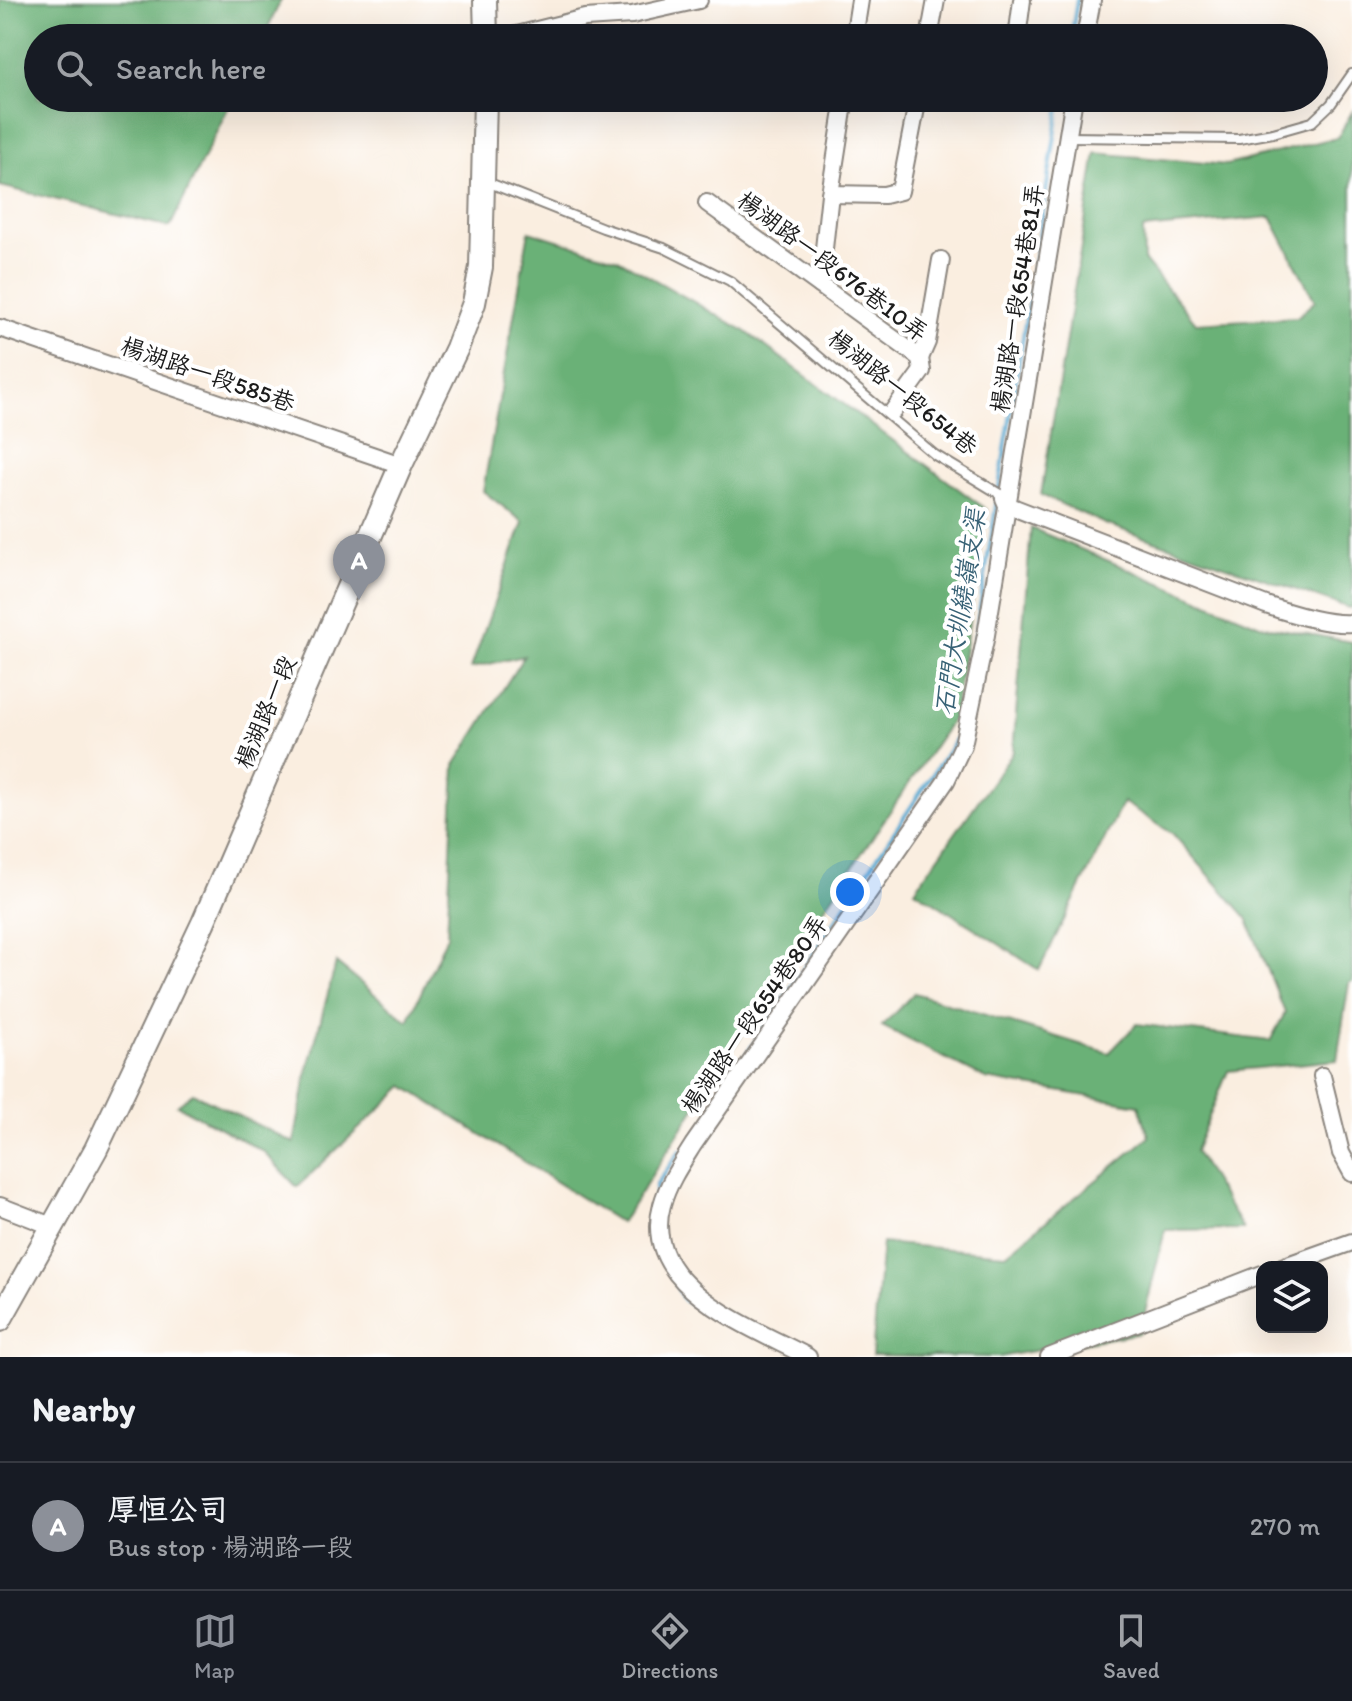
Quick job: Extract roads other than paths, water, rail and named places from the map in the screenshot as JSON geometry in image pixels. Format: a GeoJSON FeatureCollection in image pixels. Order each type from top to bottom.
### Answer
{"type":"FeatureCollection","features":[{"type":"Feature","properties":{"kind":"street"},"geometry":{"type":"LineString","coordinates":[[485,0],[486,24]]}},
{"type":"Feature","properties":{"kind":"street"},"geometry":{"type":"LineString","coordinates":[[561,24],[585,18],[632,15],[699,0]]}},
{"type":"Feature","properties":{"kind":"street"},"geometry":{"type":"LineString","coordinates":[[856,24],[860,0]]}},
{"type":"Feature","properties":{"kind":"street"},"geometry":{"type":"LineString","coordinates":[[932,24],[936,0]]}},
{"type":"Feature","properties":{"kind":"street"},"geometry":{"type":"LineString","coordinates":[[1019,24],[1022,0]]}},
{"type":"Feature","properties":{"kind":"street"},"geometry":{"type":"LineString","coordinates":[[1088,24],[1092,0]]}},
{"type":"Feature","properties":{"kind":"street","name":"楊湖路一段"},"geometry":{"type":"LineString","coordinates":[[0,1320],[96,1149],[203,923],[401,465],[457,348],[474,303],[481,267],[485,112]]}},
{"type":"Feature","properties":{"kind":"street"},"geometry":{"type":"LineString","coordinates":[[820,285],[843,112]]}},
{"type":"Feature","properties":{"kind":"street"},"geometry":{"type":"LineString","coordinates":[[830,194],[884,195],[900,191],[915,112]]}},
{"type":"Feature","properties":{"kind":"street","name":"楊湖路一段654巷81弄"},"geometry":{"type":"LineString","coordinates":[[1005,501],[1071,112]]}},
{"type":"Feature","properties":{"kind":"street","name":"楊湖路一段676巷10弄"},"geometry":{"type":"LineString","coordinates":[[707,203],[920,358],[922,371],[893,411]]}},
{"type":"Feature","properties":{"kind":"street"},"geometry":{"type":"LineString","coordinates":[[920,358],[927,342],[941,260]]}},
{"type":"Feature","properties":{"kind":"street","name":"楊湖路一段585巷"},"geometry":{"type":"LineString","coordinates":[[0,328],[401,465]]}},
{"type":"Feature","properties":{"kind":"street","name":"楊湖路一段654巷"},"geometry":{"type":"LineString","coordinates":[[1005,501],[1291,614],[1352,623]]}},
{"type":"Feature","properties":{"kind":"street","name":"楊湖路一段654巷80弄"},"geometry":{"type":"LineString","coordinates":[[808,1357],[696,1296],[677,1276],[663,1251],[659,1229],[661,1208],[670,1182],[693,1145],[946,781],[963,745],[971,711],[1005,501]]}},
{"type":"Feature","properties":{"kind":"street"},"geometry":{"type":"LineString","coordinates":[[1322,1076],[1341,1153],[1352,1173]]}},
{"type":"Feature","properties":{"kind":"street"},"geometry":{"type":"LineString","coordinates":[[0,1206],[54,1227]]}},
{"type":"Feature","properties":{"kind":"street"},"geometry":{"type":"LineString","coordinates":[[1299,1261],[1352,1242]]}},
{"type":"Feature","properties":{"kind":"street"},"geometry":{"type":"LineString","coordinates":[[1049,1357],[1256,1276]]}},
{"type":"Feature","properties":{"kind":"lane"},"geometry":{"type":"LineString","coordinates":[[1328,107],[1352,74]]}},
{"type":"Feature","properties":{"kind":"lane"},"geometry":{"type":"LineString","coordinates":[[1067,137],[1239,139],[1312,122],[1323,112]]}},
{"type":"Feature","properties":{"kind":"lane","name":"楊湖路一段654巷"},"geometry":{"type":"LineString","coordinates":[[483,180],[603,228],[664,248],[730,281],[935,455],[1005,501]]}},
{"type":"Feature","properties":{"kind":"waterway","name":"石門大圳繞嶺支渠"},"geometry":{"type":"LineString","coordinates":[[1073,24],[1077,0]]}},
{"type":"Feature","properties":{"kind":"waterway","name":"石門大圳繞嶺支渠"},"geometry":{"type":"LineString","coordinates":[[967,688],[1059,112]]}},
{"type":"Feature","properties":{"kind":"waterway","name":"石門大圳繞嶺支渠"},"geometry":{"type":"LineString","coordinates":[[744,1058],[958,736]]}},
{"type":"Feature","properties":{"kind":"waterway","name":"石門大圳繞嶺支渠"},"geometry":{"type":"LineString","coordinates":[[655,1203],[656,1186],[680,1151]]}},
{"type":"Feature","properties":{"kind":"waterway","name":"石門大圳繞嶺支渠"},"geometry":{"type":"LineString","coordinates":[[675,1282],[684,1300],[719,1319]]}},
{"type":"Feature","properties":{"kind":"place","name":"厚恒公司"},"geometry":{"type":"Point","coordinates":[359,600]}}]}
